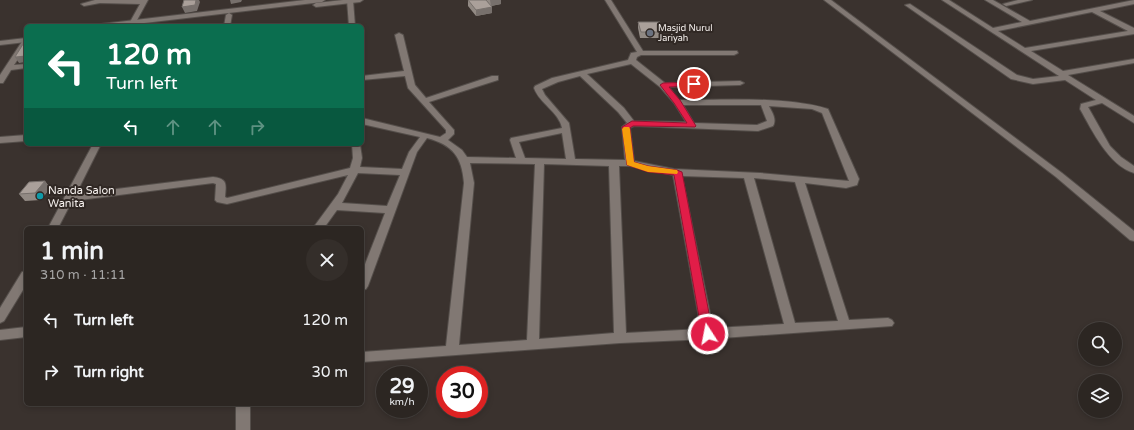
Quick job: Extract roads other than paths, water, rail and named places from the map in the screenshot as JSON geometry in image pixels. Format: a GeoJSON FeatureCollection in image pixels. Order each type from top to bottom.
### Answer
{"type":"FeatureCollection","features":[{"type":"Feature","properties":{"kind":"street"},"geometry":{"type":"LineString","coordinates":[[116,24],[322,0]]}},
{"type":"Feature","properties":{"kind":"street"},"geometry":{"type":"LineString","coordinates":[[350,0],[352,24]]}},
{"type":"Feature","properties":{"kind":"street"},"geometry":{"type":"LineString","coordinates":[[160,24],[360,0]]}},
{"type":"Feature","properties":{"kind":"street"},"geometry":{"type":"LineString","coordinates":[[608,0],[641,53]]}},
{"type":"Feature","properties":{"kind":"street"},"geometry":{"type":"LineString","coordinates":[[827,0],[1059,175],[1134,237]]}},
{"type":"Feature","properties":{"kind":"street"},"geometry":{"type":"LineString","coordinates":[[945,0],[1134,120]]}},
{"type":"Feature","properties":{"kind":"street"},"geometry":{"type":"LineString","coordinates":[[988,0],[1029,23]]}},
{"type":"Feature","properties":{"kind":"street"},"geometry":{"type":"LineString","coordinates":[[1006,4],[1029,0]]}},
{"type":"Feature","properties":{"kind":"street"},"geometry":{"type":"LineString","coordinates":[[84,4],[100,1],[145,1],[133,22]]}},
{"type":"Feature","properties":{"kind":"street"},"geometry":{"type":"LineString","coordinates":[[992,30],[1133,3]]}},
{"type":"Feature","properties":{"kind":"street"},"geometry":{"type":"LineString","coordinates":[[908,5],[1014,77],[1024,82],[1038,82],[1134,60]]}},
{"type":"Feature","properties":{"kind":"street"},"geometry":{"type":"LineString","coordinates":[[1093,10],[1134,32]]}},
{"type":"Feature","properties":{"kind":"street"},"geometry":{"type":"LineString","coordinates":[[227,24],[229,15]]}},
{"type":"Feature","properties":{"kind":"street"},"geometry":{"type":"LineString","coordinates":[[1024,50],[1134,32]]}},
{"type":"Feature","properties":{"kind":"street"},"geometry":{"type":"LineString","coordinates":[[0,39],[24,35]]}},
{"type":"Feature","properties":{"kind":"street"},"geometry":{"type":"LineString","coordinates":[[399,35],[411,86],[450,130],[450,134],[442,139]]}},
{"type":"Feature","properties":{"kind":"street"},"geometry":{"type":"LineString","coordinates":[[0,43],[24,41]]}},
{"type":"Feature","properties":{"kind":"street"},"geometry":{"type":"LineString","coordinates":[[0,81],[24,44]]}},
{"type":"Feature","properties":{"kind":"street"},"geometry":{"type":"LineString","coordinates":[[632,61],[634,55],[641,53],[734,53]]}},
{"type":"Feature","properties":{"kind":"street"},"geometry":{"type":"LineString","coordinates":[[571,161],[566,130],[562,117],[540,94],[538,88],[555,80],[632,61]]}},
{"type":"Feature","properties":{"kind":"street"},"geometry":{"type":"LineString","coordinates":[[632,61],[663,85],[677,102],[692,126]]}},
{"type":"Feature","properties":{"kind":"street"},"geometry":{"type":"LineString","coordinates":[[9,68],[24,66]]}},
{"type":"Feature","properties":{"kind":"street"},"geometry":{"type":"LineString","coordinates":[[364,78],[407,73]]}},
{"type":"Feature","properties":{"kind":"street"},"geometry":{"type":"LineString","coordinates":[[581,74],[621,110],[632,124]]}},
{"type":"Feature","properties":{"kind":"street"},"geometry":{"type":"LineString","coordinates":[[423,101],[495,78]]}},
{"type":"Feature","properties":{"kind":"street"},"geometry":{"type":"LineString","coordinates":[[663,85],[740,84]]}},
{"type":"Feature","properties":{"kind":"street"},"geometry":{"type":"LineString","coordinates":[[1103,100],[1088,104],[1084,106],[1084,109],[1107,148],[1118,159],[1134,170]]}},
{"type":"Feature","properties":{"kind":"street"},"geometry":{"type":"LineString","coordinates":[[465,160],[630,163],[648,169],[677,172],[748,175],[846,185],[854,183],[854,179],[825,111],[813,108],[764,103],[677,102]]}},
{"type":"Feature","properties":{"kind":"street"},"geometry":{"type":"LineString","coordinates":[[630,163],[626,127],[632,124],[752,128],[765,126],[771,121],[764,103]]}},
{"type":"Feature","properties":{"kind":"street"},"geometry":{"type":"LineString","coordinates":[[364,121],[442,139],[458,150],[465,160],[469,171],[469,183],[452,351]]}},
{"type":"Feature","properties":{"kind":"street"},"geometry":{"type":"LineString","coordinates":[[521,160],[514,140],[566,130]]}},
{"type":"Feature","properties":{"kind":"street"},"geometry":{"type":"LineString","coordinates":[[364,281],[413,152],[425,135]]}},
{"type":"Feature","properties":{"kind":"street"},"geometry":{"type":"LineString","coordinates":[[0,140],[24,138]]}},
{"type":"Feature","properties":{"kind":"street"},"geometry":{"type":"LineString","coordinates":[[54,226],[97,146]]}},
{"type":"Feature","properties":{"kind":"street"},"geometry":{"type":"LineString","coordinates":[[320,226],[335,206],[354,170],[358,158],[356,146]]}},
{"type":"Feature","properties":{"kind":"street"},"geometry":{"type":"LineString","coordinates":[[533,345],[540,162]]}},
{"type":"Feature","properties":{"kind":"street"},"geometry":{"type":"LineString","coordinates":[[614,163],[620,338]]}},
{"type":"Feature","properties":{"kind":"street"},"geometry":{"type":"LineString","coordinates":[[68,198],[213,180],[219,181],[220,200],[227,201],[354,170],[405,172]]}},
{"type":"Feature","properties":{"kind":"street"},"geometry":{"type":"LineString","coordinates":[[677,172],[708,334]]}},
{"type":"Feature","properties":{"kind":"street"},"geometry":{"type":"LineString","coordinates":[[748,175],[791,329]]}},
{"type":"Feature","properties":{"kind":"street"},"geometry":{"type":"LineString","coordinates":[[799,179],[845,325]]}},
{"type":"Feature","properties":{"kind":"street"},"geometry":{"type":"LineString","coordinates":[[335,206],[390,210]]}},
{"type":"Feature","properties":{"kind":"street"},"geometry":{"type":"LineString","coordinates":[[0,318],[24,278]]}},
{"type":"Feature","properties":{"kind":"street"},"geometry":{"type":"LineString","coordinates":[[364,357],[620,338],[888,323]]}},
{"type":"Feature","properties":{"kind":"street"},"geometry":{"type":"LineString","coordinates":[[0,336],[24,332]]}},
{"type":"Feature","properties":{"kind":"street"},"geometry":{"type":"LineString","coordinates":[[243,406],[243,430]]}},
{"type":"Feature","properties":{"kind":"place","name":"Masjid Nurul Jariyah"},"geometry":{"type":"Point","coordinates":[650,33]}},
{"type":"Feature","properties":{"kind":"place","name":"Nanda Salon Wanita"},"geometry":{"type":"Point","coordinates":[40,196]}}]}
